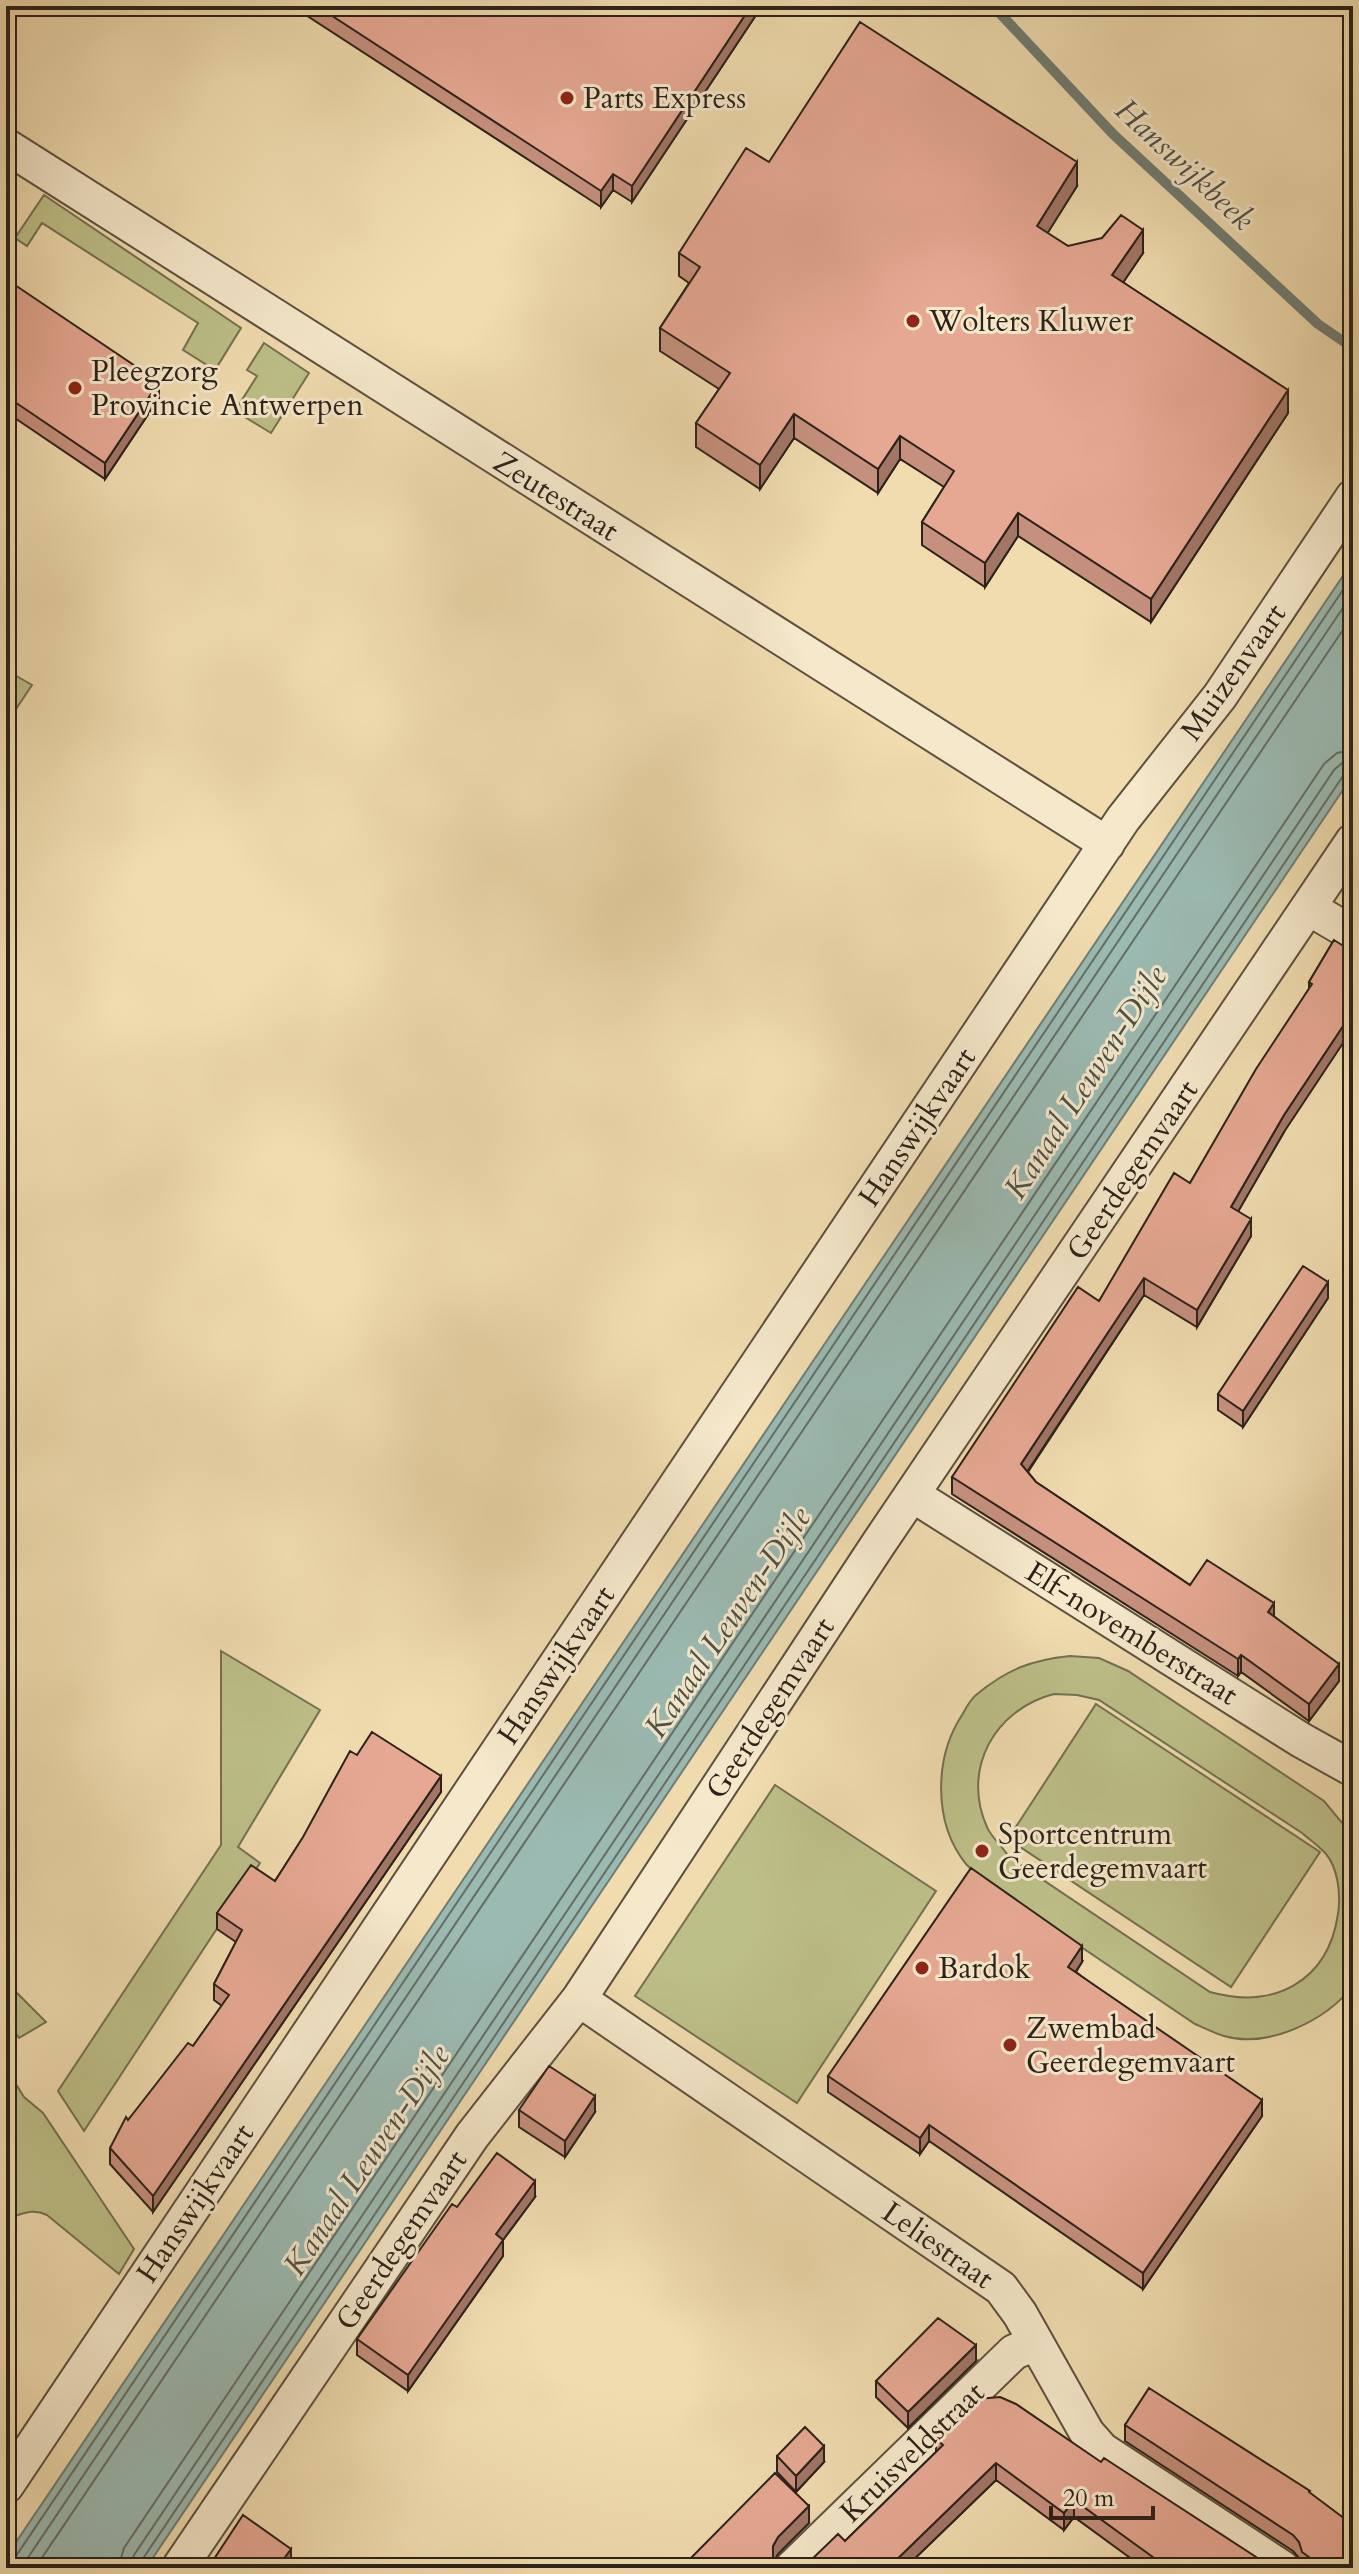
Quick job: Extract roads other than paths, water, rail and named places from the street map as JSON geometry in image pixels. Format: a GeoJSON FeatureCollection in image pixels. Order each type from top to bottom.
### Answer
{"type":"FeatureCollection","features":[{"type":"Feature","properties":{"kind":"street","name":"Zeutestraat"},"geometry":{"type":"LineString","coordinates":[[6,146],[1107,844]]}},
{"type":"Feature","properties":{"kind":"street","name":"Muizenvaart"},"geometry":{"type":"LineString","coordinates":[[1107,844],[1220,696],[1353,497]]}},
{"type":"Feature","properties":{"kind":"street","name":"Geerdegemvaart"},"geometry":{"type":"LineString","coordinates":[[179,2568],[472,2136],[579,1999],[1353,841]]}},
{"type":"Feature","properties":{"kind":"street","name":"Hanswijkvaart"},"geometry":{"type":"LineString","coordinates":[[6,2486],[1107,844]]}},
{"type":"Feature","properties":{"kind":"street"},"geometry":{"type":"LineString","coordinates":[[1309,908],[1353,934]]}},
{"type":"Feature","properties":{"kind":"street","name":"Elf-novemberstraat"},"geometry":{"type":"LineString","coordinates":[[913,1495],[1301,1740],[1353,1769]]}},
{"type":"Feature","properties":{"kind":"street","name":"Leliestraat"},"geometry":{"type":"LineString","coordinates":[[579,1999],[1001,2288],[1087,2433],[1102,2450],[1282,2568]]}},
{"type":"Feature","properties":{"kind":"street","name":"Kruisveldstraat"},"geometry":{"type":"LineString","coordinates":[[792,2568],[1014,2352],[1036,2343]]}},
{"type":"Feature","properties":{"kind":"water","name":"Kanaal Leuven-Dijle"},"geometry":{"type":"Polygon","coordinates":[[[1353,561],[1353,775],[146,2568],[6,2568],[6,2557],[1353,561]]]}},
{"type":"Feature","properties":{"kind":"waterway","name":"Hanswijkbeek"},"geometry":{"type":"LineString","coordinates":[[993,6],[1113,134],[1318,324],[1353,348]]}},
{"type":"Feature","properties":{"kind":"place","name":"Parts Express"},"geometry":{"type":"Point","coordinates":[567,98]}},
{"type":"Feature","properties":{"kind":"place","name":"Wolters Kluwer"},"geometry":{"type":"Point","coordinates":[913,321]}},
{"type":"Feature","properties":{"kind":"place","name":"Pleegzorg Provincie Antwerpen"},"geometry":{"type":"Point","coordinates":[75,388]}},
{"type":"Feature","properties":{"kind":"place","name":"Sportcentrum Geerdegemvaart"},"geometry":{"type":"Point","coordinates":[982,1851]}},
{"type":"Feature","properties":{"kind":"place","name":"Bardok"},"geometry":{"type":"Point","coordinates":[922,1968]}},
{"type":"Feature","properties":{"kind":"place","name":"Zwembad Geerdegemvaart"},"geometry":{"type":"Point","coordinates":[1010,2045]}}]}
